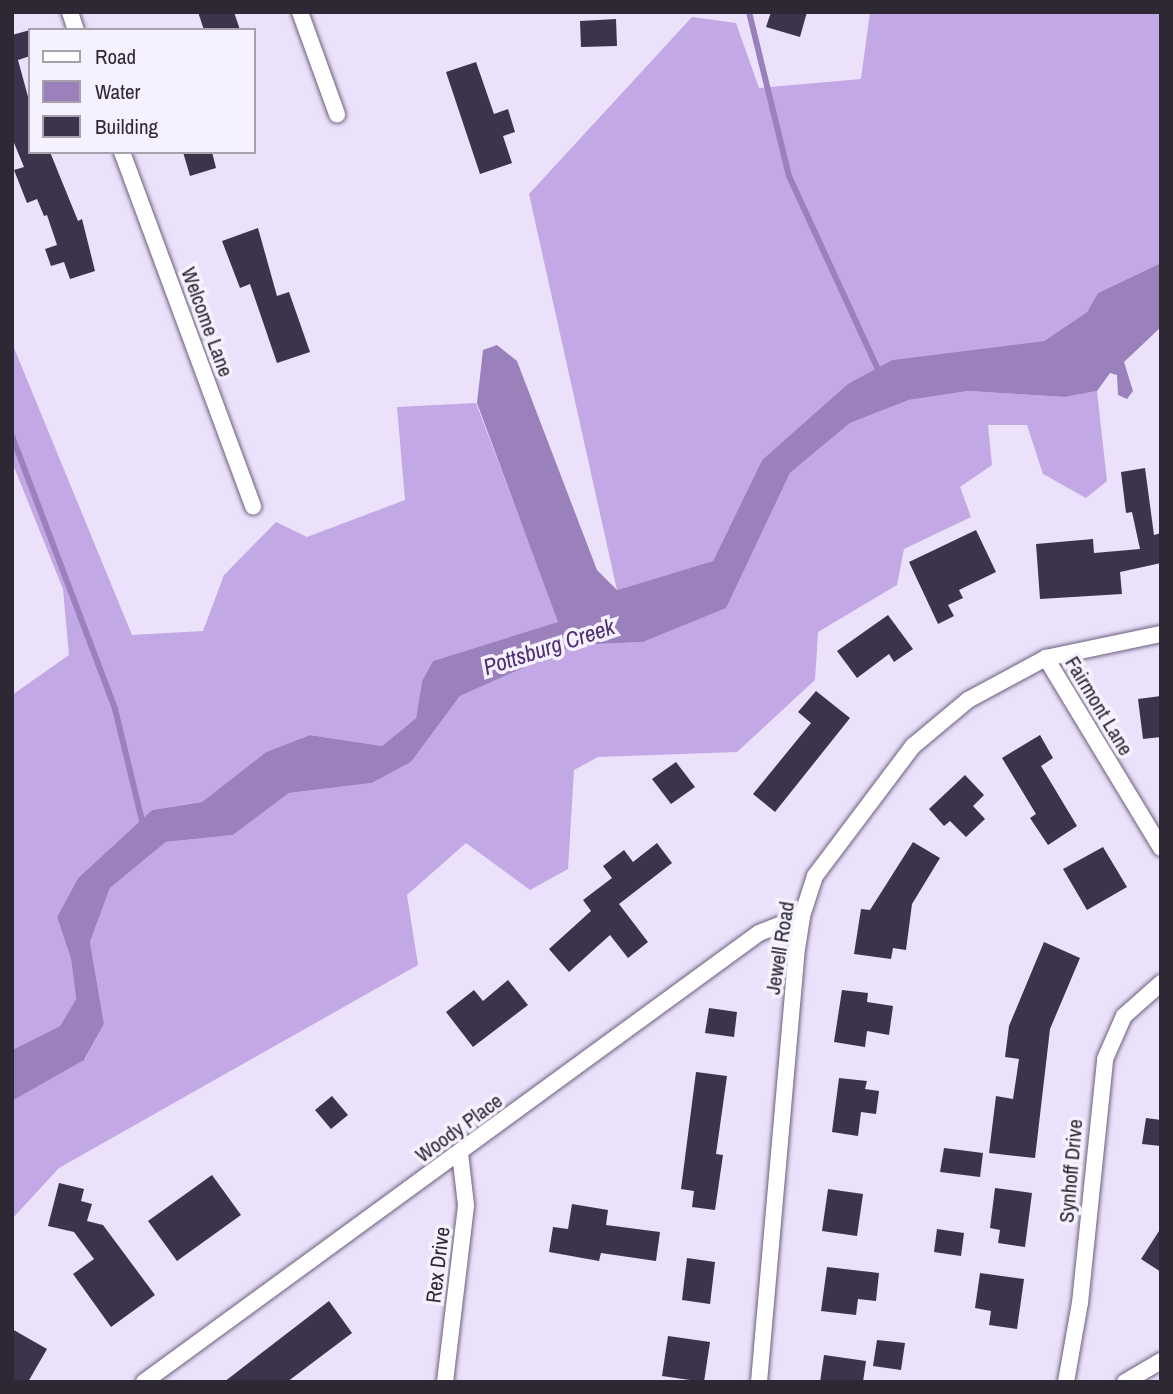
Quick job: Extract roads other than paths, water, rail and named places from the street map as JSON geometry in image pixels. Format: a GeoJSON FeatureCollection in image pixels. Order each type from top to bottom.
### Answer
{"type":"FeatureCollection","features":[{"type":"Feature","properties":{"kind":"street"},"geometry":{"type":"LineString","coordinates":[[300,12],[337,114]]}},
{"type":"Feature","properties":{"kind":"street","name":"Welcome Lane"},"geometry":{"type":"LineString","coordinates":[[123,154],[253,507]]}},
{"type":"Feature","properties":{"kind":"street","name":"Jewell Road"},"geometry":{"type":"LineString","coordinates":[[759,1382],[802,916],[815,876],[913,746],[968,700],[1046,658],[1161,635]]}},
{"type":"Feature","properties":{"kind":"street","name":"Fairmont Lane"},"geometry":{"type":"LineString","coordinates":[[1046,658],[1161,848]]}},
{"type":"Feature","properties":{"kind":"street","name":"Woody Place"},"geometry":{"type":"LineString","coordinates":[[144,1382],[759,933],[802,916]]}},
{"type":"Feature","properties":{"kind":"street","name":"Synhoff Drive"},"geometry":{"type":"LineString","coordinates":[[1066,1382],[1080,1303],[1105,1059],[1124,1016],[1161,983]]}},
{"type":"Feature","properties":{"kind":"street","name":"Rex Drive"},"geometry":{"type":"LineString","coordinates":[[445,1382],[466,1205],[460,1153]]}},
{"type":"Feature","properties":{"kind":"street"},"geometry":{"type":"LineString","coordinates":[[1125,1382],[1161,1362]]}},
{"type":"Feature","properties":{"kind":"water","name":"Pottsburg Creek"},"geometry":{"type":"Polygon","coordinates":[[[1161,263],[1161,327],[1124,362],[1133,391],[1127,399],[1118,395],[1117,375],[1110,373],[1097,391],[1065,397],[968,391],[909,400],[850,423],[790,473],[726,608],[643,642],[575,645],[460,696],[411,762],[372,783],[289,793],[233,835],[166,842],[110,888],[90,942],[104,1024],[84,1060],[12,1101],[12,1050],[60,1026],[76,999],[71,959],[57,917],[78,878],[152,810],[202,802],[266,752],[310,735],[382,746],[416,718],[422,681],[433,661],[558,622],[477,403],[483,350],[497,345],[517,361],[597,570],[617,590],[713,561],[762,460],[848,384],[892,360],[1044,341],[1087,312],[1098,293],[1161,263]]]}},
{"type":"Feature","properties":{"kind":"waterway"},"geometry":{"type":"LineString","coordinates":[[749,12],[789,176],[880,374]]}},
{"type":"Feature","properties":{"kind":"waterway"},"geometry":{"type":"LineString","coordinates":[[12,436],[115,709],[143,825]]}}]}
